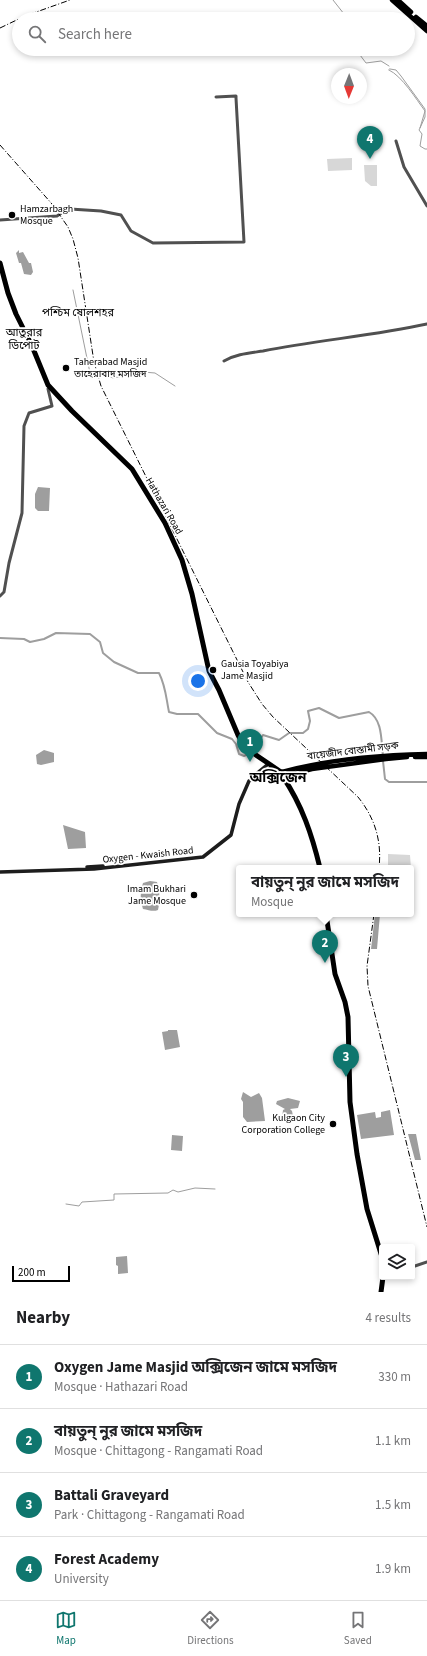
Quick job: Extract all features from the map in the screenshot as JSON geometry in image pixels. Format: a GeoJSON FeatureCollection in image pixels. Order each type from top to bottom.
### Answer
{"type":"FeatureCollection","features":[{"type":"Feature","properties":{"kind":"highway","name":"Hathazari Road"},"geometry":{"type":"LineString","coordinates":[[0,263],[8,293],[16,314],[32,346],[48,385],[72,411],[132,469],[165,523],[182,560],[192,594],[209,671],[220,690],[238,735],[243,744],[282,775]]}},
{"type":"Feature","properties":{"kind":"highway","name":"Hathazari Road"},"geometry":{"type":"LineString","coordinates":[[0,272],[14,315],[48,389],[131,471],[156,511],[180,559],[209,676],[218,690],[242,745],[282,775]]}},
{"type":"Feature","properties":{"kind":"highway"},"geometry":{"type":"LineString","coordinates":[[282,775],[302,809],[311,835],[317,865]]}},
{"type":"Feature","properties":{"kind":"highway"},"geometry":{"type":"LineString","coordinates":[[328,917],[336,973],[348,1005],[350,1020],[351,1092],[361,1166],[369,1208],[375,1231],[381,1244]]}},
{"type":"Feature","properties":{"kind":"highway"},"geometry":{"type":"LineString","coordinates":[[328,917],[333,967],[348,1017],[350,1097],[357,1154],[367,1209],[379,1247]]}},
{"type":"Feature","properties":{"kind":"highway"},"geometry":{"type":"LineString","coordinates":[[382,1292],[384,1280]]}},
{"type":"Feature","properties":{"kind":"main road"},"geometry":{"type":"LineString","coordinates":[[394,0],[407,11]]}},
{"type":"Feature","properties":{"kind":"main road"},"geometry":{"type":"LineString","coordinates":[[415,17],[427,26]]}},
{"type":"Feature","properties":{"kind":"main road"},"geometry":{"type":"LineString","coordinates":[[415,19],[427,31]]}},
{"type":"Feature","properties":{"kind":"main road","name":"বায়েজীদ বোস্তামী সড়ক"},"geometry":{"type":"LineString","coordinates":[[282,775],[309,765],[427,754]]}},
{"type":"Feature","properties":{"kind":"main road","name":"বায়েজীদ বোস্তামী সড়ক"},"geometry":{"type":"LineString","coordinates":[[386,757],[427,757]]}},
{"type":"Feature","properties":{"kind":"main road","name":"Oxygen - Kwaish Road"},"geometry":{"type":"LineString","coordinates":[[0,871],[94,869],[203,857],[231,835],[239,804],[249,781],[269,766]]}},
{"type":"Feature","properties":{"kind":"street"},"geometry":{"type":"LineString","coordinates":[[0,220],[57,216],[70,209],[94,210],[120,214],[131,231],[153,243],[244,242],[236,96],[216,97]]}},
{"type":"Feature","properties":{"kind":"street"},"geometry":{"type":"LineString","coordinates":[[396,141],[404,167],[427,206]]}},
{"type":"Feature","properties":{"kind":"street"},"geometry":{"type":"LineString","coordinates":[[224,361],[242,354],[285,346],[353,337],[427,324]]}},
{"type":"Feature","properties":{"kind":"street"},"geometry":{"type":"LineString","coordinates":[[0,596],[4,592],[9,563],[22,513],[24,426],[30,413],[52,406],[48,389]]}},
{"type":"Feature","properties":{"kind":"street"},"geometry":{"type":"LineString","coordinates":[[415,1266],[427,1262]]}},
{"type":"Feature","properties":{"kind":"shaded area"},"geometry":{"type":"Polygon","coordinates":[[[352,158],[352,170],[328,171],[327,159],[352,158]]]}},
{"type":"Feature","properties":{"kind":"shaded area"},"geometry":{"type":"Polygon","coordinates":[[[364,165],[377,165],[377,186],[371,186],[365,181],[364,165]]]}},
{"type":"Feature","properties":{"kind":"shaded area"},"geometry":{"type":"Polygon","coordinates":[[[19,250],[19,253],[23,252],[29,263],[31,263],[33,272],[31,275],[24,274],[16,253],[19,250]]]}},
{"type":"Feature","properties":{"kind":"shaded area"},"geometry":{"type":"Polygon","coordinates":[[[38,487],[50,488],[49,511],[38,511],[35,508],[35,494],[38,487]]]}},
{"type":"Feature","properties":{"kind":"shaded area"},"geometry":{"type":"Polygon","coordinates":[[[44,750],[54,753],[54,762],[41,765],[37,764],[36,755],[44,750]]]}},
{"type":"Feature","properties":{"kind":"shaded area"},"geometry":{"type":"Polygon","coordinates":[[[63,825],[85,832],[86,848],[68,849],[63,825]]]}},
{"type":"Feature","properties":{"kind":"shaded area"},"geometry":{"type":"Polygon","coordinates":[[[388,854],[410,855],[411,865],[388,865],[388,854]]]}},
{"type":"Feature","properties":{"kind":"shaded area"},"geometry":{"type":"Polygon","coordinates":[[[150,881],[157,882],[158,885],[159,903],[158,910],[156,911],[143,909],[141,902],[143,883],[150,881]]]}},
{"type":"Feature","properties":{"kind":"shaded area"},"geometry":{"type":"Polygon","coordinates":[[[375,917],[380,917],[377,949],[371,949],[375,917]]]}},
{"type":"Feature","properties":{"kind":"shaded area"},"geometry":{"type":"Polygon","coordinates":[[[177,1030],[180,1047],[165,1050],[162,1032],[177,1030]]]}},
{"type":"Feature","properties":{"kind":"shaded area"},"geometry":{"type":"Polygon","coordinates":[[[243,1092],[251,1097],[259,1093],[262,1098],[265,1121],[247,1122],[243,1117],[243,1102],[241,1099],[243,1092]]]}},
{"type":"Feature","properties":{"kind":"shaded area"},"geometry":{"type":"Polygon","coordinates":[[[288,1098],[300,1101],[298,1108],[290,1109],[293,1116],[282,1118],[283,1110],[285,1109],[276,1104],[277,1101],[288,1098]]]}},
{"type":"Feature","properties":{"kind":"shaded area"},"geometry":{"type":"Polygon","coordinates":[[[390,1110],[394,1135],[361,1139],[357,1115],[375,1112],[376,1118],[381,1117],[381,1112],[390,1110]]]}},
{"type":"Feature","properties":{"kind":"shaded area"},"geometry":{"type":"Polygon","coordinates":[[[408,1134],[416,1134],[421,1160],[415,1160],[408,1134]]]}},
{"type":"Feature","properties":{"kind":"shaded area"},"geometry":{"type":"Polygon","coordinates":[[[172,1135],[183,1136],[182,1151],[171,1150],[172,1135]]]}},
{"type":"Feature","properties":{"kind":"shaded area"},"geometry":{"type":"Polygon","coordinates":[[[127,1256],[128,1273],[118,1274],[116,1257],[127,1256]]]}},
{"type":"Feature","properties":{"kind":"waterway"},"geometry":{"type":"LineString","coordinates":[[333,0],[342,12]]}},
{"type":"Feature","properties":{"kind":"waterway"},"geometry":{"type":"LineString","coordinates":[[361,56],[366,63],[381,61],[389,66]]}},
{"type":"Feature","properties":{"kind":"waterway"},"geometry":{"type":"LineString","coordinates":[[390,69],[389,70],[404,82],[421,106],[425,111],[420,128],[425,117],[425,109],[396,70],[390,69]]}},
{"type":"Feature","properties":{"kind":"waterway"},"geometry":{"type":"LineString","coordinates":[[420,128],[419,130],[422,134],[420,146],[427,149]]}},
{"type":"Feature","properties":{"kind":"waterway"},"geometry":{"type":"LineString","coordinates":[[73,290],[90,373],[101,373],[113,378],[143,372],[155,373],[175,386]]}},
{"type":"Feature","properties":{"kind":"waterway"},"geometry":{"type":"LineString","coordinates":[[0,638],[24,639],[30,642],[44,639],[56,633],[90,634],[100,642],[103,653],[114,662],[138,673],[159,673],[169,712],[177,714],[198,714],[217,733],[232,739],[236,744],[239,754],[244,756],[248,754]]}},
{"type":"Feature","properties":{"kind":"waterway"},"geometry":{"type":"LineString","coordinates":[[253,750],[263,735],[279,740],[289,733],[303,733],[308,729],[310,721],[308,711],[319,708],[339,718],[369,712],[377,720],[379,726],[383,756]]}},
{"type":"Feature","properties":{"kind":"waterway"},"geometry":{"type":"LineString","coordinates":[[383,761],[385,779],[389,782],[427,782]]}},
{"type":"Feature","properties":{"kind":"waterway"},"geometry":{"type":"LineString","coordinates":[[66,1204],[79,1206],[82,1202],[114,1200],[114,1194],[168,1193],[173,1190],[178,1192],[195,1188],[215,1189]]}},
{"type":"Feature","properties":{"kind":"railway"},"geometry":{"type":"LineString","coordinates":[[36,12],[70,0]]}},
{"type":"Feature","properties":{"kind":"railway"},"geometry":{"type":"LineString","coordinates":[[0,28],[12,22]]}},
{"type":"Feature","properties":{"kind":"railway"},"geometry":{"type":"LineString","coordinates":[[0,145],[52,204],[68,227],[78,258],[94,362],[101,386],[248,682],[262,704],[273,717],[358,797],[364,805],[376,830],[380,858],[379,865]]}},
{"type":"Feature","properties":{"kind":"railway"},"geometry":{"type":"LineString","coordinates":[[374,917],[367,966],[368,986],[427,1227]]}},
{"type":"Feature","properties":{"kind":"place","name":"Forest Academy"},"geometry":{"type":"Point","coordinates":[370,159]}},
{"type":"Feature","properties":{"kind":"place","name":"Hamzarbagh Mosque"},"geometry":{"type":"Point","coordinates":[12,215]}},
{"type":"Feature","properties":{"kind":"place","name":"Taherabad Masjid তাহেরাবাদ মসজিদ"},"geometry":{"type":"Point","coordinates":[66,368]}},
{"type":"Feature","properties":{"kind":"place","name":"Gausia Toyabiya Jame Masjid"},"geometry":{"type":"Point","coordinates":[213,670]}},
{"type":"Feature","properties":{"kind":"place","name":"Oxygen Jame Masjid অক্সিজেন জামে মসজিদ"},"geometry":{"type":"Point","coordinates":[250,762]}},
{"type":"Feature","properties":{"kind":"place","name":"Imam Bukhari Jame Mosque"},"geometry":{"type":"Point","coordinates":[194,895]}},
{"type":"Feature","properties":{"kind":"place","name":"বায়তুন্ নুর জামে মসজিদ"},"geometry":{"type":"Point","coordinates":[325,963]}},
{"type":"Feature","properties":{"kind":"place","name":"Battali Graveyard"},"geometry":{"type":"Point","coordinates":[346,1077]}},
{"type":"Feature","properties":{"kind":"place","name":"Kulgaon City Corporation College"},"geometry":{"type":"Point","coordinates":[333,1124]}},
{"type":"Feature","properties":{"kind":"district","name":"পশ্চিম ষোলশহর"},"geometry":{"type":"Point","coordinates":[78,312]}},
{"type":"Feature","properties":{"kind":"district","name":"আতুরার ডিপোট"},"geometry":{"type":"Point","coordinates":[24,338]}},
{"type":"Feature","properties":{"kind":"district","name":"অক্সিজেন"},"geometry":{"type":"Point","coordinates":[278,778]}}]}
